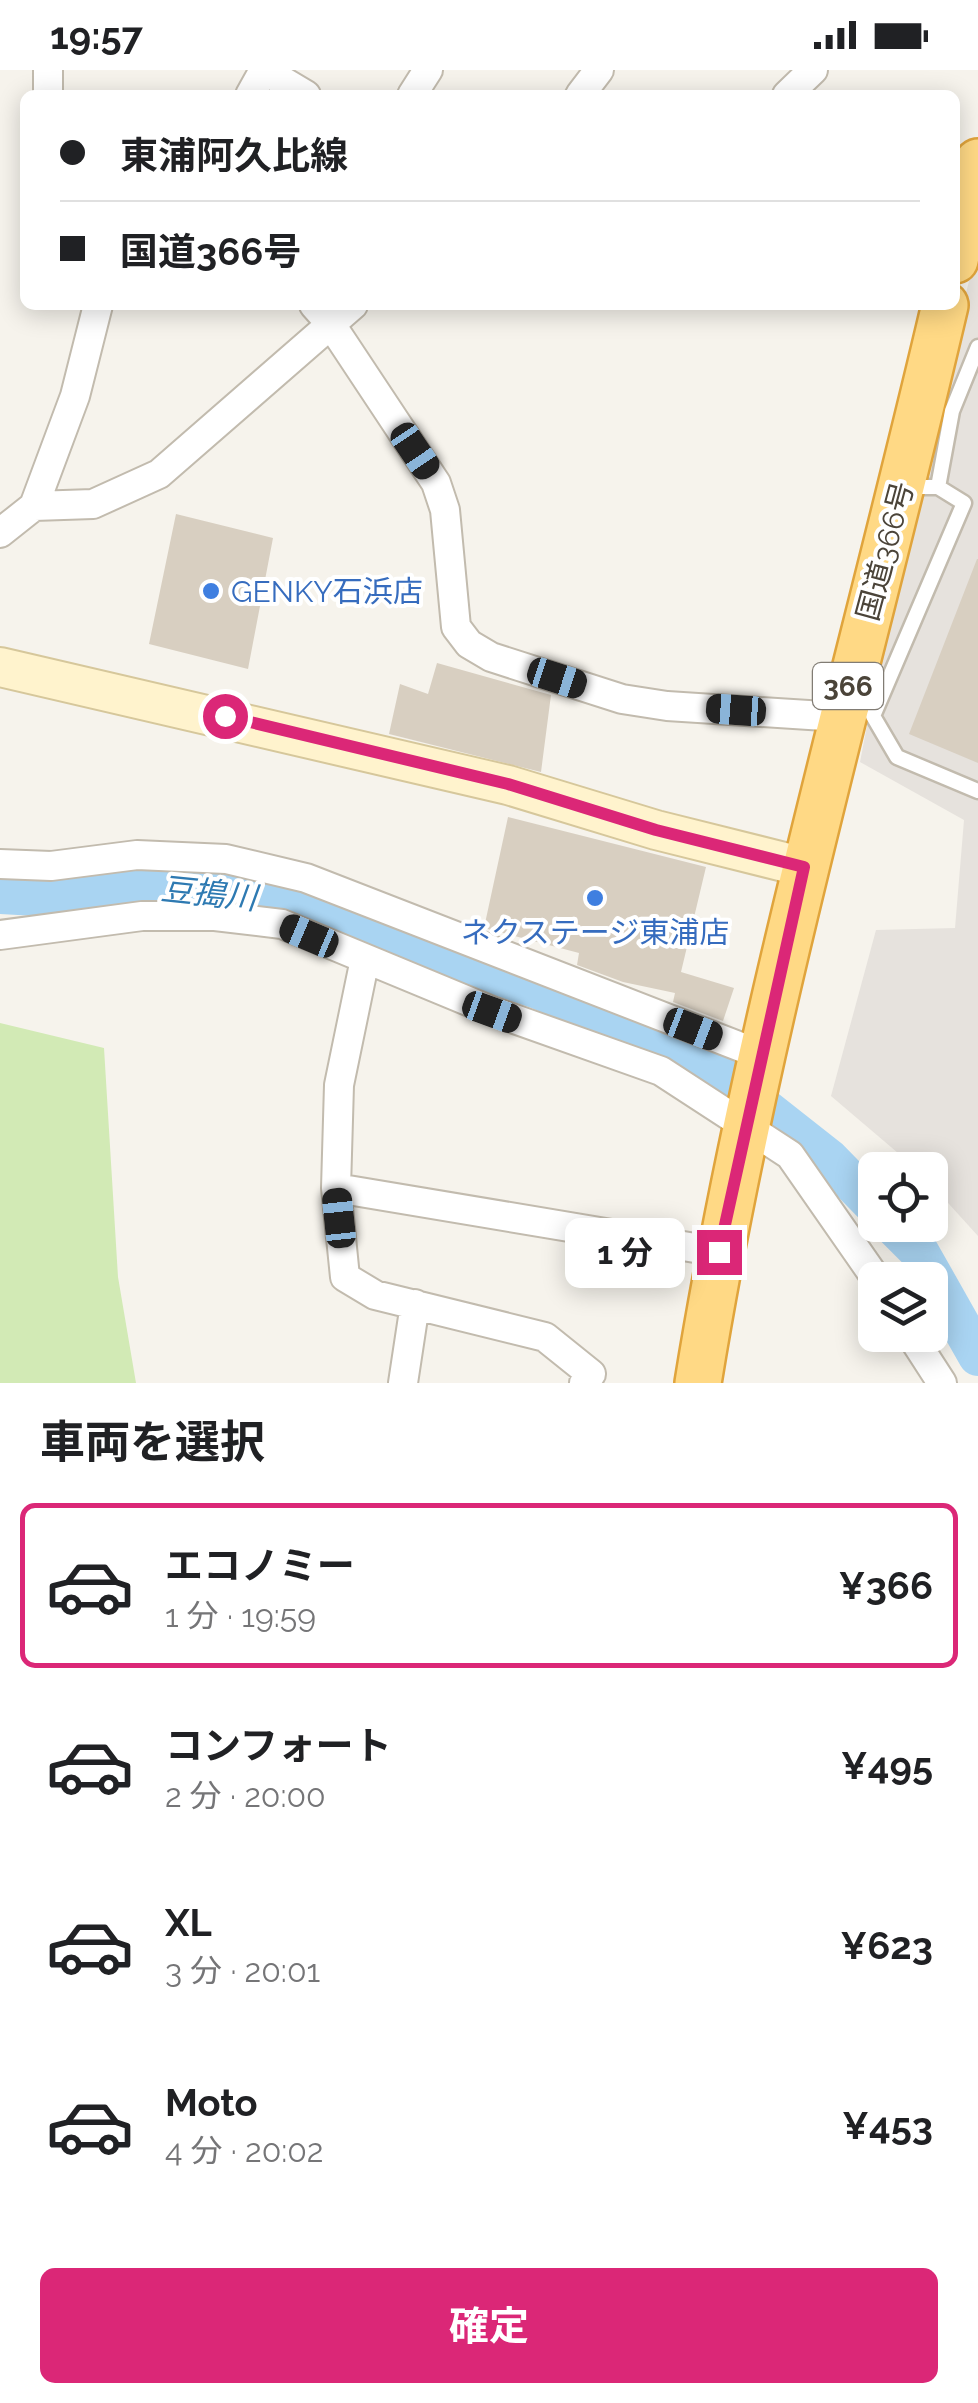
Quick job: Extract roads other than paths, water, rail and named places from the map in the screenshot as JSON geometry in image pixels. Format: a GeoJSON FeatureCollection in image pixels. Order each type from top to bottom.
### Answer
{"type":"FeatureCollection","features":[{"type":"Feature","properties":{"kind":"highway"},"geometry":{"type":"LineString","coordinates":[[960,239],[978,162]]}},
{"type":"Feature","properties":{"kind":"highway","name":"国道366号"},"geometry":{"type":"LineString","coordinates":[[698,1383],[719,1252],[747,1120],[840,716],[920,487],[943,310]]}},
{"type":"Feature","properties":{"kind":"main road"},"geometry":{"type":"LineString","coordinates":[[0,667],[508,784],[656,830],[804,867]]}},
{"type":"Feature","properties":{"kind":"street"},"geometry":{"type":"LineString","coordinates":[[264,70],[298,90]]}},
{"type":"Feature","properties":{"kind":"street"},"geometry":{"type":"LineString","coordinates":[[792,90],[813,70]]}},
{"type":"Feature","properties":{"kind":"street"},"geometry":{"type":"LineString","coordinates":[[0,533],[34,506],[75,396],[97,310]]}},
{"type":"Feature","properties":{"kind":"street"},"geometry":{"type":"LineString","coordinates":[[34,506],[93,504],[159,474],[322,314],[436,483],[445,510],[456,627],[468,644],[491,657],[622,699],[840,716]]}},
{"type":"Feature","properties":{"kind":"street"},"geometry":{"type":"LineString","coordinates":[[0,864],[50,866],[137,855],[190,857],[226,859],[306,878],[762,1063]]}},
{"type":"Feature","properties":{"kind":"street"},"geometry":{"type":"LineString","coordinates":[[0,935],[142,916],[216,916],[282,924],[492,1012],[661,1071],[747,1120],[790,1155],[864,1262]]}},
{"type":"Feature","properties":{"kind":"street"},"geometry":{"type":"LineString","coordinates":[[365,959],[338,1085],[336,1188],[345,1277],[375,1295],[546,1337],[591,1374],[584,1383]]}},
{"type":"Feature","properties":{"kind":"street"},"geometry":{"type":"LineString","coordinates":[[336,1188],[719,1252]]}},
{"type":"Feature","properties":{"kind":"street"},"geometry":{"type":"LineString","coordinates":[[403,1383],[415,1304]]}},
{"type":"Feature","properties":{"kind":"street"},"geometry":{"type":"LineString","coordinates":[[923,1352],[942,1383]]}},
{"type":"Feature","properties":{"kind":"lane"},"geometry":{"type":"LineString","coordinates":[[978,347],[920,487],[964,503],[873,716],[897,757],[978,791]]}},
{"type":"Feature","properties":{"kind":"waterway","name":"豆搗川"},"geometry":{"type":"LineString","coordinates":[[0,894],[37,896],[126,885],[259,894],[538,989],[712,1067],[829,1159],[858,1189]]}},
{"type":"Feature","properties":{"kind":"waterway","name":"豆搗川"},"geometry":{"type":"LineString","coordinates":[[910,1242],[978,1356]]}},
{"type":"Feature","properties":{"kind":"place","name":"GENKY石浜店"},"geometry":{"type":"Point","coordinates":[211,591]}},
{"type":"Feature","properties":{"kind":"place","name":"ネクステージ東浦店"},"geometry":{"type":"Point","coordinates":[595,898]}}]}
